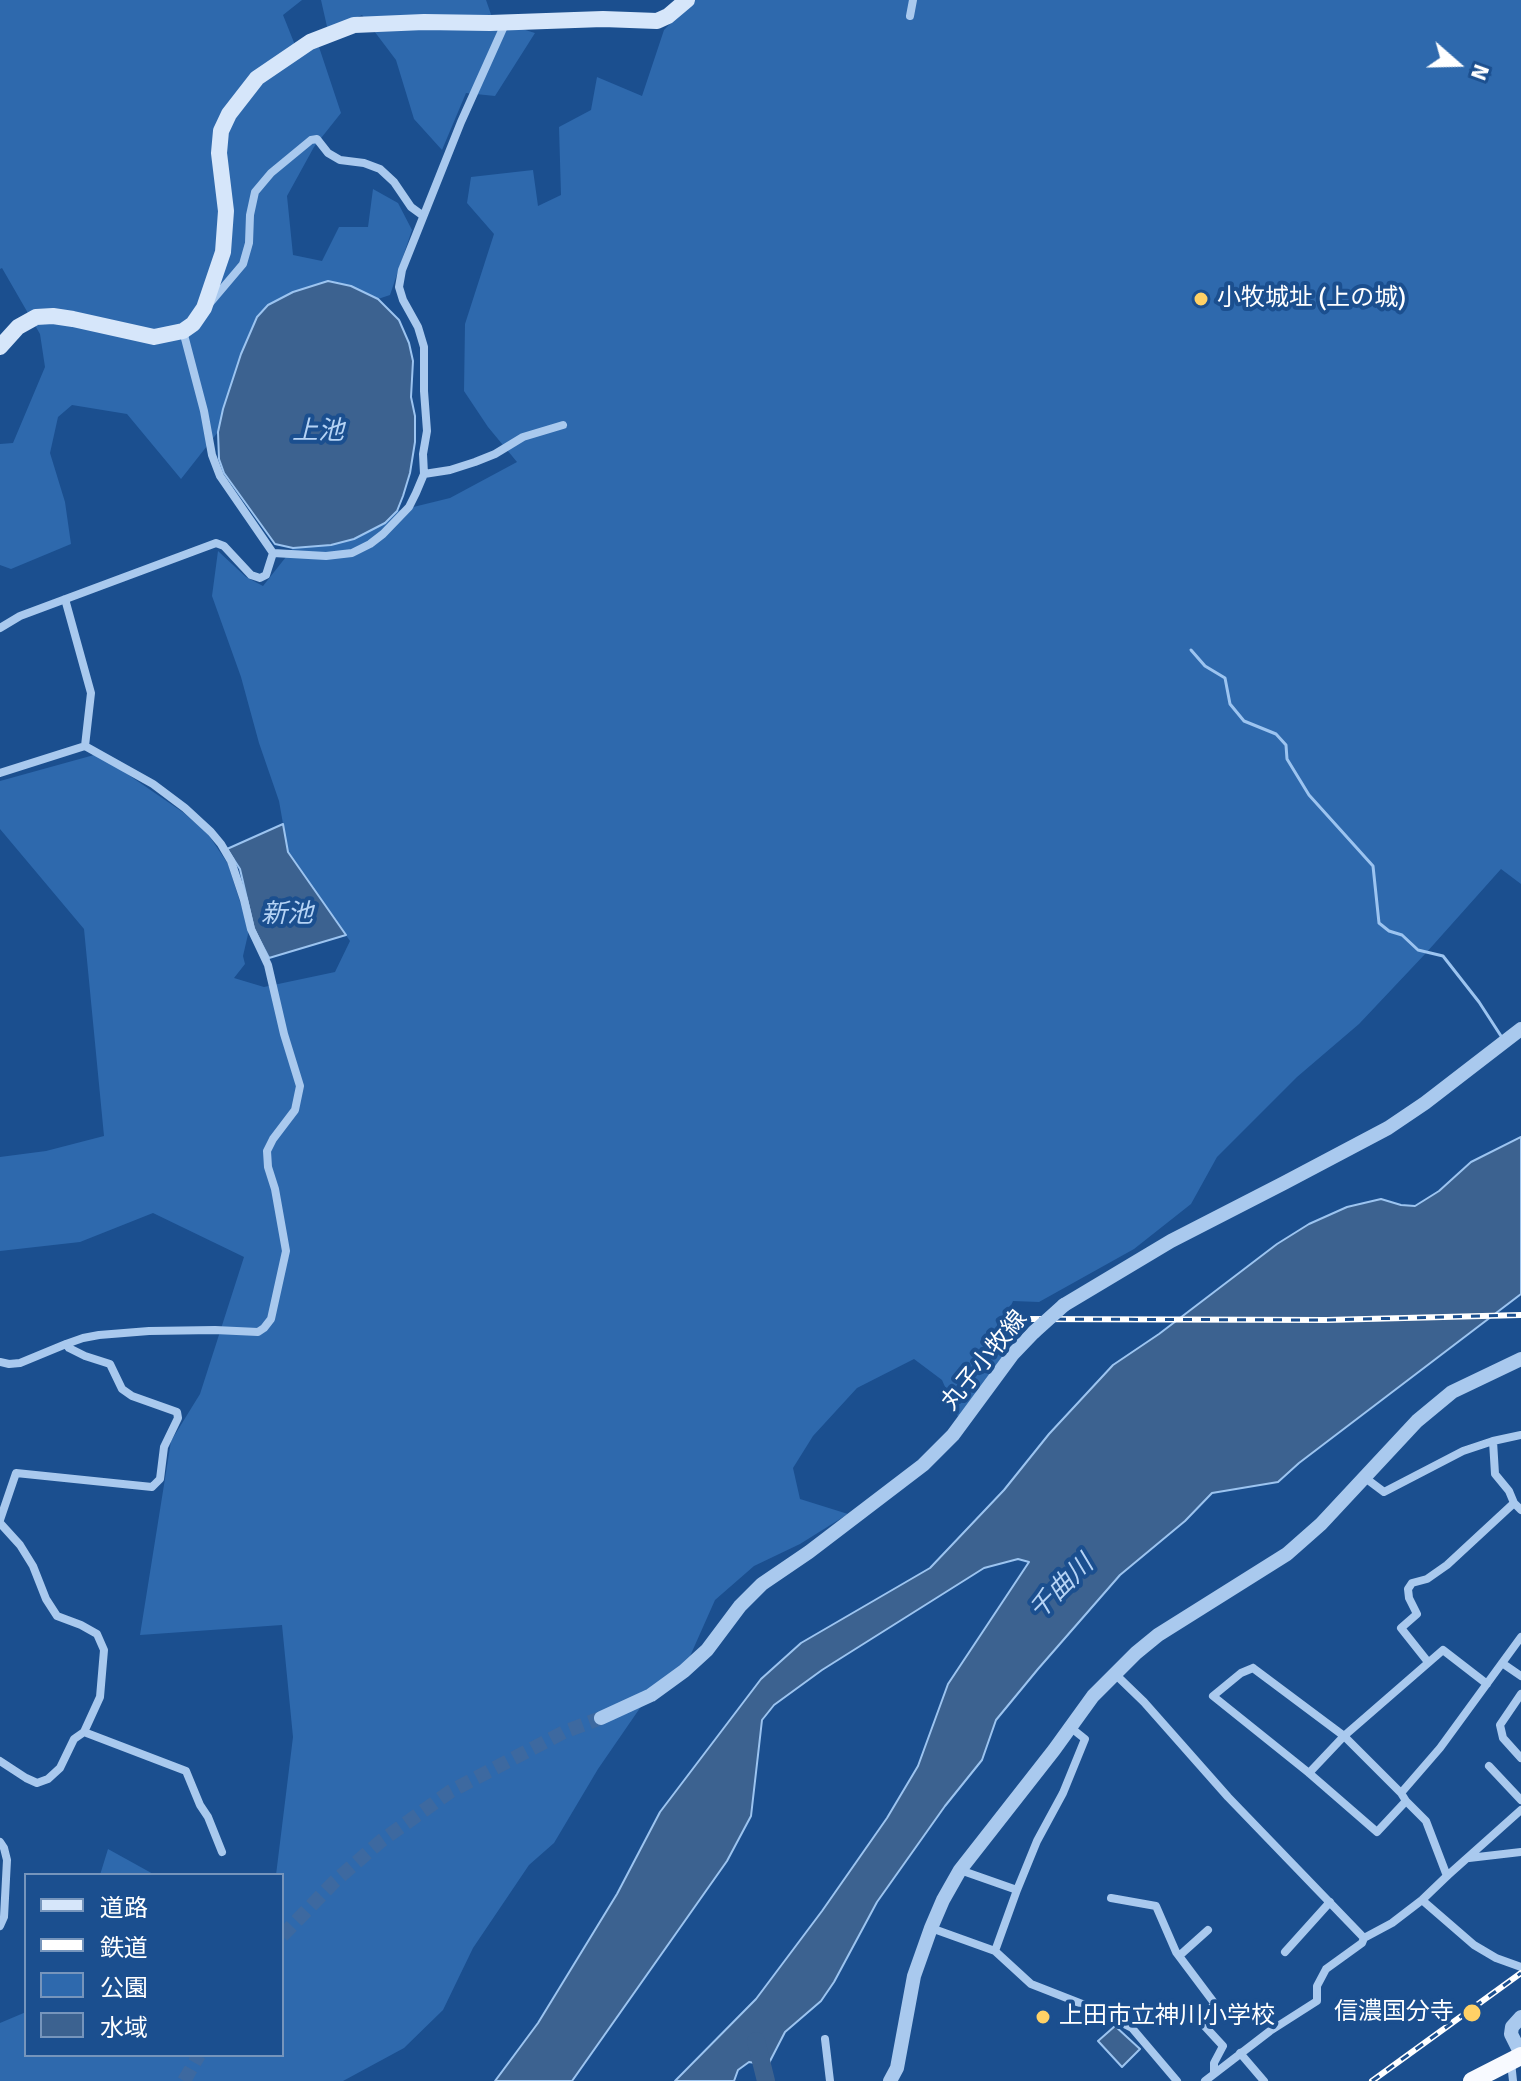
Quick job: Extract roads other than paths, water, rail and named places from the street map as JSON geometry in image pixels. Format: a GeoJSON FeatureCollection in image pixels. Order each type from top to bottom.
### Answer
{"type":"FeatureCollection","features":[{"type":"Feature","properties":{"kind":"highway"},"geometry":{"type":"LineString","coordinates":[[1472,2081],[1518,2057]]}},
{"type":"Feature","properties":{"kind":"main road"},"geometry":{"type":"LineString","coordinates":[[0,347],[18,327],[36,317],[73,319],[154,337],[183,331],[193,324],[204,308],[223,252],[226,211],[219,153],[221,131],[229,114],[257,78],[310,42],[354,25],[603,19],[657,21],[687,0]]}},
{"type":"Feature","properties":{"kind":"street"},"geometry":{"type":"LineString","coordinates":[[910,16],[913,0]]}},
{"type":"Feature","properties":{"kind":"street"},"geometry":{"type":"LineString","coordinates":[[273,553],[337,556],[370,544],[409,507],[424,474],[427,431],[424,347],[399,287],[402,270],[461,122],[506,22]]}},
{"type":"Feature","properties":{"kind":"street"},"geometry":{"type":"LineString","coordinates":[[204,308],[243,264],[249,243],[255,192],[271,173],[311,140],[317,139],[328,153],[340,160],[380,169],[394,182],[411,207],[422,215]]}},
{"type":"Feature","properties":{"kind":"street"},"geometry":{"type":"LineString","coordinates":[[183,331],[212,455],[220,476],[273,553]]}},
{"type":"Feature","properties":{"kind":"street"},"geometry":{"type":"LineString","coordinates":[[424,474],[475,462],[523,437],[563,425]]}},
{"type":"Feature","properties":{"kind":"street"},"geometry":{"type":"LineString","coordinates":[[0,628],[20,616],[216,543],[224,546],[251,575],[260,578],[266,575],[273,553]]}},
{"type":"Feature","properties":{"kind":"street"},"geometry":{"type":"LineString","coordinates":[[65,599],[91,693],[85,746]]}},
{"type":"Feature","properties":{"kind":"street"},"geometry":{"type":"LineString","coordinates":[[0,1362],[20,1363],[66,1344],[99,1335],[258,1332],[264,1328],[271,1319],[286,1251],[267,1151],[295,1110],[300,1086],[268,965],[251,929],[231,861],[221,844],[185,808],[153,784],[85,746],[2,771]]}},
{"type":"Feature","properties":{"kind":"street","name":"丸子小牧線"},"geometry":{"type":"LineString","coordinates":[[601,1718],[651,1695],[684,1671],[707,1650],[745,1600],[762,1584],[923,1465],[953,1435],[1012,1355],[1064,1305],[1160,1247],[1388,1128],[1521,1029]]}},
{"type":"Feature","properties":{"kind":"street"},"geometry":{"type":"LineString","coordinates":[[0,1761],[37,1783],[48,1779],[60,1768],[74,1739],[84,1732],[100,1697],[104,1650],[97,1634],[57,1616],[27,1555],[0,1521],[16,1473],[152,1487],[160,1479],[164,1447],[178,1418],[177,1412],[132,1396],[122,1389],[110,1364],[77,1352],[66,1344]]}},
{"type":"Feature","properties":{"kind":"street"},"geometry":{"type":"LineString","coordinates":[[890,2081],[897,2068],[914,1976],[931,1928],[960,1870],[1093,1696],[1114,1673],[1158,1635],[1287,1554],[1321,1524],[1417,1421],[1452,1392],[1521,1359]]}},
{"type":"Feature","properties":{"kind":"street"},"geometry":{"type":"LineString","coordinates":[[1364,1477],[1384,1492],[1463,1451],[1521,1435]]}},
{"type":"Feature","properties":{"kind":"street"},"geometry":{"type":"LineString","coordinates":[[1428,1662],[1401,1628],[1417,1614],[1408,1589],[1412,1583],[1427,1579],[1447,1565],[1518,1506],[1495,1474],[1493,1441]]}},
{"type":"Feature","properties":{"kind":"street"},"geometry":{"type":"LineString","coordinates":[[1447,1876],[1426,1821],[1404,1797],[1344,1736],[1253,1668],[1241,1673],[1213,1696],[1377,1832],[1404,1797],[1521,1637]]}},
{"type":"Feature","properties":{"kind":"street"},"geometry":{"type":"LineString","coordinates":[[1309,1773],[1344,1736],[1443,1650],[1487,1684]]}},
{"type":"Feature","properties":{"kind":"street"},"geometry":{"type":"LineString","coordinates":[[1502,1663],[1521,1676]]}},
{"type":"Feature","properties":{"kind":"street"},"geometry":{"type":"LineString","coordinates":[[1114,1673],[1144,1702],[1237,1807],[1364,1938]]}},
{"type":"Feature","properties":{"kind":"street"},"geometry":{"type":"LineString","coordinates":[[1521,1694],[1500,1725],[1503,1738],[1521,1758]]}},
{"type":"Feature","properties":{"kind":"street"},"geometry":{"type":"LineString","coordinates":[[995,1951],[1037,1841],[1063,1793],[1085,1739],[1070,1727]]}},
{"type":"Feature","properties":{"kind":"street"},"geometry":{"type":"LineString","coordinates":[[84,1732],[186,1771],[222,1852]]}},
{"type":"Feature","properties":{"kind":"street"},"geometry":{"type":"LineString","coordinates":[[1489,1766],[1521,1800]]}},
{"type":"Feature","properties":{"kind":"street"},"geometry":{"type":"LineString","coordinates":[[1205,2081],[1240,2053],[1317,2001],[1317,1986],[1326,1969],[1362,1943],[1364,1938],[1392,1923],[1422,1900],[1521,1810]]}},
{"type":"Feature","properties":{"kind":"street"},"geometry":{"type":"LineString","coordinates":[[0,1842],[7,1860],[4,1917],[0,1926]]}},
{"type":"Feature","properties":{"kind":"street"},"geometry":{"type":"LineString","coordinates":[[1468,1858],[1521,1852]]}},
{"type":"Feature","properties":{"kind":"street"},"geometry":{"type":"LineString","coordinates":[[960,1870],[1017,1890]]}},
{"type":"Feature","properties":{"kind":"street"},"geometry":{"type":"LineString","coordinates":[[1111,1898],[1156,1906],[1179,1956],[1215,2004],[1199,2020],[1223,2046],[1214,2063],[1214,2072]]}},
{"type":"Feature","properties":{"kind":"street"},"geometry":{"type":"LineString","coordinates":[[1422,1900],[1474,1945],[1496,1958],[1521,1967]]}},
{"type":"Feature","properties":{"kind":"street"},"geometry":{"type":"LineString","coordinates":[[1285,1952],[1330,1902]]}},
{"type":"Feature","properties":{"kind":"street"},"geometry":{"type":"LineString","coordinates":[[931,1928],[995,1951],[1031,1984],[1095,2009],[1132,2028],[1177,2081]]}},
{"type":"Feature","properties":{"kind":"street"},"geometry":{"type":"LineString","coordinates":[[1179,1956],[1208,1930]]}},
{"type":"Feature","properties":{"kind":"street"},"geometry":{"type":"LineString","coordinates":[[1513,2081],[1518,2057],[1511,2034],[1512,2027],[1521,2017]]}},
{"type":"Feature","properties":{"kind":"street"},"geometry":{"type":"LineString","coordinates":[[825,2039],[830,2081]]}},
{"type":"Feature","properties":{"kind":"street"},"geometry":{"type":"LineString","coordinates":[[1240,2053],[1264,2081]]}},
{"type":"Feature","properties":{"kind":"water","name":"上池"},"geometry":{"type":"Polygon","coordinates":[[[328,281],[351,286],[378,299],[399,320],[413,361],[411,397],[415,442],[403,496],[397,511],[385,523],[354,539],[331,545],[293,548],[275,544],[224,473],[219,459],[218,432],[241,354],[257,317],[268,305],[293,292],[328,281]]]}},
{"type":"Feature","properties":{"kind":"water","name":"新池"},"geometry":{"type":"Polygon","coordinates":[[[283,824],[288,852],[346,935],[269,958],[254,929],[240,869],[227,849],[283,824]]]}},
{"type":"Feature","properties":{"kind":"water","name":"千曲川"},"geometry":{"type":"Polygon","coordinates":[[[1521,1137],[1521,1294],[1278,1482],[1212,1493],[1185,1521],[1120,1575],[996,1720],[982,1760],[945,1806],[877,1902],[821,2001],[785,2032],[768,2065],[749,2062],[738,2070],[734,2081],[675,2081],[756,1999],[887,1818],[918,1766],[948,1684],[1029,1562],[1018,1559],[984,1568],[822,1670],[774,1705],[762,1720],[751,1816],[727,1861],[572,2081],[495,2081],[538,2023],[617,1894],[660,1812],[761,1679],[801,1643],[930,1568],[1004,1490],[1049,1434],[1113,1365],[1277,1244],[1309,1224],[1347,1207],[1381,1199],[1415,1206],[1439,1191],[1471,1162],[1521,1137]]]}},
{"type":"Feature","properties":{"kind":"water"},"geometry":{"type":"Polygon","coordinates":[[[1115,2026],[1140,2049],[1122,2067],[1098,2041],[1115,2026]]]}},
{"type":"Feature","properties":{"kind":"waterway"},"geometry":{"type":"LineString","coordinates":[[1191,650],[1205,666],[1225,678],[1230,704],[1244,721],[1276,734],[1286,745],[1287,759],[1309,795],[1373,866],[1379,923],[1389,931],[1402,935],[1418,950],[1443,956],[1501,1036]]}},
{"type":"Feature","properties":{"kind":"waterway"},"geometry":{"type":"LineString","coordinates":[[756,2041],[766,2081]]}},
{"type":"Feature","properties":{"kind":"tunnel"},"geometry":{"type":"LineString","coordinates":[[284,1934],[335,1881],[381,1841],[451,1791],[564,1732],[601,1718]]}},
{"type":"Feature","properties":{"kind":"tunnel"},"geometry":{"type":"LineString","coordinates":[[184,2081],[198,2057]]}},
{"type":"Feature","properties":{"kind":"railway"},"geometry":{"type":"LineString","coordinates":[[1021,1319],[1327,1320],[1521,1315]]}},
{"type":"Feature","properties":{"kind":"railway"},"geometry":{"type":"LineString","coordinates":[[1372,2081],[1521,1973]]}},
{"type":"Feature","properties":{"kind":"place","name":"小牧城址 (上の城)"},"geometry":{"type":"Point","coordinates":[1201,299]}},
{"type":"Feature","properties":{"kind":"place","name":"信濃国分寺"},"geometry":{"type":"Point","coordinates":[1472,2013]}},
{"type":"Feature","properties":{"kind":"place","name":"上田市立神川小学校"},"geometry":{"type":"Point","coordinates":[1043,2017]}}]}
